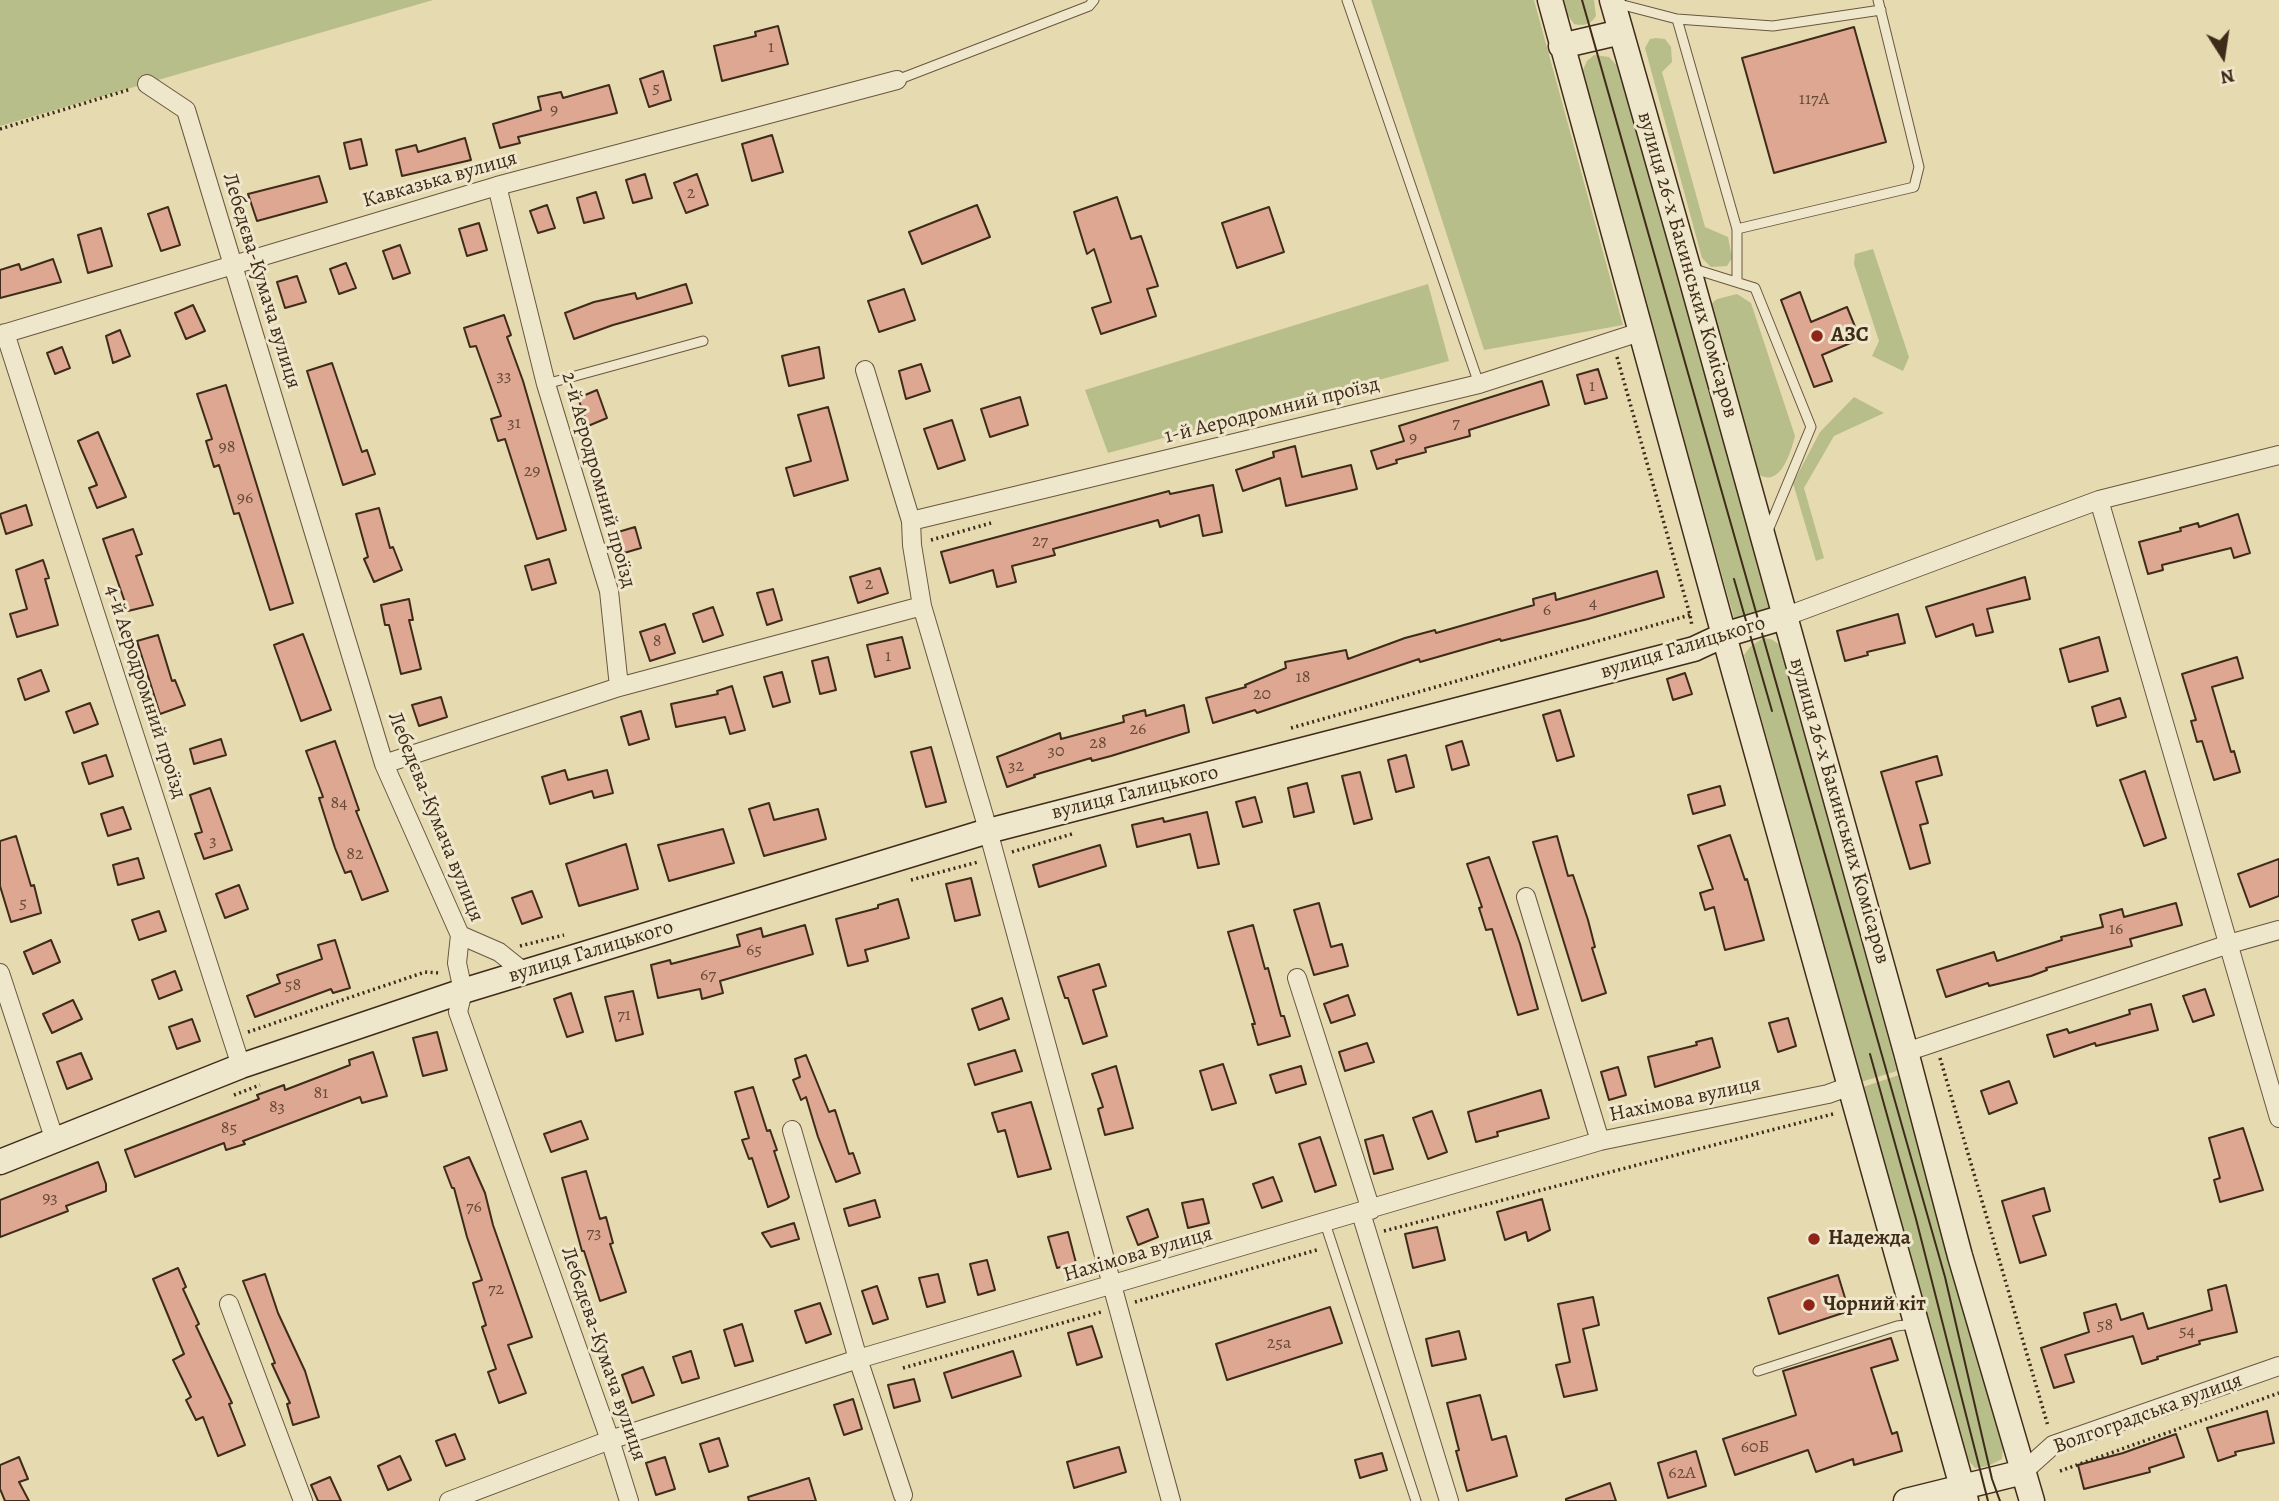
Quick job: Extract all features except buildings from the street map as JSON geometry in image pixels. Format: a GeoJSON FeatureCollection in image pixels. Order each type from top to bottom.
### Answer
{"type":"FeatureCollection","features":[{"type":"Feature","properties":{"kind":"street"},"geometry":{"type":"LineString","coordinates":[[1550,0],[1964,1494]]}},
{"type":"Feature","properties":{"kind":"street","name":"вулиця 26-х Бакинських Комісаров"},"geometry":{"type":"LineString","coordinates":[[1612,1],[1906,1052],[1960,1256],[2032,1501]]}},
{"type":"Feature","properties":{"kind":"street"},"geometry":{"type":"LineString","coordinates":[[1561,46],[1621,32]]}},
{"type":"Feature","properties":{"kind":"street","name":"Кавказька вулиця"},"geometry":{"type":"LineString","coordinates":[[3,334],[497,186],[897,80]]}},
{"type":"Feature","properties":{"kind":"street","name":"Лебедєва-Кумача вулиця"},"geometry":{"type":"LineString","coordinates":[[147,84],[186,110],[384,764],[460,934],[457,963],[461,983],[458,1012],[610,1440],[629,1501]]}},
{"type":"Feature","properties":{"kind":"street","name":"2-й Аеродромний проїзд"},"geometry":{"type":"LineString","coordinates":[[497,186],[546,384],[609,591],[619,687]]}},
{"type":"Feature","properties":{"kind":"street","name":"1-й Аеродромний проїзд"},"geometry":{"type":"LineString","coordinates":[[911,521],[1479,384],[1640,332]]}},
{"type":"Feature","properties":{"kind":"street","name":"4-й Аеродромний проїзд"},"geometry":{"type":"LineString","coordinates":[[3,334],[241,1066]]}},
{"type":"Feature","properties":{"kind":"street"},"geometry":{"type":"LineString","coordinates":[[865,370],[911,521],[922,606],[988,831],[1171,1501]]}},
{"type":"Feature","properties":{"kind":"street","name":"вулиця Галицького"},"geometry":{"type":"LineString","coordinates":[[0,1162],[241,1066],[461,983],[524,972],[988,831],[1694,649],[1724,635],[1784,617],[2099,500],[2279,455]]}},
{"type":"Feature","properties":{"kind":"street"},"geometry":{"type":"LineString","coordinates":[[2099,500],[2279,1118]]}},
{"type":"Feature","properties":{"kind":"street"},"geometry":{"type":"LineString","coordinates":[[384,764],[619,687],[922,606]]}},
{"type":"Feature","properties":{"kind":"street"},"geometry":{"type":"LineString","coordinates":[[1526,897],[1600,1141]]}},
{"type":"Feature","properties":{"kind":"street"},"geometry":{"type":"LineString","coordinates":[[1906,1052],[2229,944],[2279,930]]}},
{"type":"Feature","properties":{"kind":"street"},"geometry":{"type":"LineString","coordinates":[[460,934],[499,952],[524,972]]}},
{"type":"Feature","properties":{"kind":"street"},"geometry":{"type":"LineString","coordinates":[[0,973],[55,1141]]}},
{"type":"Feature","properties":{"kind":"street"},"geometry":{"type":"LineString","coordinates":[[1297,978],[1366,1212],[1368,1235],[1450,1501]]}},
{"type":"Feature","properties":{"kind":"street","name":"Нахімова вулиця"},"geometry":{"type":"LineString","coordinates":[[449,1501],[610,1440],[859,1359],[1600,1141],[1828,1094],[1850,1086]]}},
{"type":"Feature","properties":{"kind":"street"},"geometry":{"type":"LineString","coordinates":[[792,1130],[859,1359],[903,1495]]}},
{"type":"Feature","properties":{"kind":"street"},"geometry":{"type":"LineString","coordinates":[[229,1304],[303,1501]]}},
{"type":"Feature","properties":{"kind":"street","name":"Волгоградська вулиця"},"geometry":{"type":"LineString","coordinates":[[2023,1472],[2053,1445],[2279,1366]]}},
{"type":"Feature","properties":{"kind":"street"},"geometry":{"type":"LineString","coordinates":[[1906,1501],[1964,1494],[2023,1472]]}},
{"type":"Feature","properties":{"kind":"lane"},"geometry":{"type":"LineString","coordinates":[[897,80],[1089,6],[1094,0]]}},
{"type":"Feature","properties":{"kind":"lane"},"geometry":{"type":"LineString","coordinates":[[1347,0],[1479,384]]}},
{"type":"Feature","properties":{"kind":"lane"},"geometry":{"type":"LineString","coordinates":[[1737,229],[1914,187],[1919,167],[1878,0]]}},
{"type":"Feature","properties":{"kind":"lane"},"geometry":{"type":"LineString","coordinates":[[1612,1],[1676,19],[1773,26],[1881,10]]}},
{"type":"Feature","properties":{"kind":"lane"},"geometry":{"type":"LineString","coordinates":[[1676,19],[1737,229],[1737,281]]}},
{"type":"Feature","properties":{"kind":"lane"},"geometry":{"type":"LineString","coordinates":[[1688,267],[1755,288],[1811,427],[1764,541]]}},
{"type":"Feature","properties":{"kind":"lane"},"geometry":{"type":"LineString","coordinates":[[546,384],[703,341]]}},
{"type":"Feature","properties":{"kind":"lane"},"geometry":{"type":"LineString","coordinates":[[1325,1223],[1416,1501]]}},
{"type":"Feature","properties":{"kind":"lane"},"geometry":{"type":"LineString","coordinates":[[1758,1371],[1897,1326],[1916,1324]]}},
{"type":"Feature","properties":{"kind":"path"},"geometry":{"type":"LineString","coordinates":[[0,129],[147,84]]}},
{"type":"Feature","properties":{"kind":"path"},"geometry":{"type":"LineString","coordinates":[[1615,353],[1690,615],[1694,649]]}},
{"type":"Feature","properties":{"kind":"path"},"geometry":{"type":"LineString","coordinates":[[1281,731],[1690,615]]}},
{"type":"Feature","properties":{"kind":"path"},"geometry":{"type":"LineString","coordinates":[[232,1037],[425,972],[461,983]]}},
{"type":"Feature","properties":{"kind":"path"},"geometry":{"type":"LineString","coordinates":[[1935,1042],[2053,1445]]}},
{"type":"Feature","properties":{"kind":"path"},"geometry":{"type":"LineString","coordinates":[[233,1096],[272,1081]]}},
{"type":"Feature","properties":{"kind":"path"},"geometry":{"type":"LineString","coordinates":[[1368,1235],[1833,1114]]}},
{"type":"Feature","properties":{"kind":"path"},"geometry":{"type":"LineString","coordinates":[[865,1378],[1333,1245]]}},
{"type":"Feature","properties":{"kind":"path"},"geometry":{"type":"LineString","coordinates":[[2060,1471],[2279,1392]]}},
{"type":"Feature","properties":{"kind":"green space"},"geometry":{"type":"Polygon","coordinates":[[[0,0],[433,0],[0,126],[0,0]]]}},
{"type":"Feature","properties":{"kind":"green space"},"geometry":{"type":"Polygon","coordinates":[[[1371,0],[1534,0],[1623,325],[1484,350],[1371,0]]]}},
{"type":"Feature","properties":{"kind":"green space"},"geometry":{"type":"Polygon","coordinates":[[[1564,0],[1594,0],[1596,16],[1586,24],[1574,24],[1567,14],[1564,0]]]}},
{"type":"Feature","properties":{"kind":"green space"},"geometry":{"type":"Polygon","coordinates":[[[1650,39],[1665,39],[1671,47],[1672,62],[1662,72],[1705,227],[1728,237],[1732,258],[1727,266],[1711,267],[1702,258],[1645,48],[1650,39]]]}},
{"type":"Feature","properties":{"kind":"green space"},"geometry":{"type":"Polygon","coordinates":[[[1594,55],[1609,57],[1619,68],[1770,610],[1734,618],[1581,74],[1587,61],[1594,55]]]}},
{"type":"Feature","properties":{"kind":"green space"},"geometry":{"type":"Polygon","coordinates":[[[1873,249],[1909,357],[1903,371],[1872,356],[1879,341],[1854,264],[1855,254],[1873,249]]]}},
{"type":"Feature","properties":{"kind":"green space"},"geometry":{"type":"Polygon","coordinates":[[[1428,284],[1449,361],[1108,453],[1085,390],[1428,284]]]}},
{"type":"Feature","properties":{"kind":"green space"},"geometry":{"type":"Polygon","coordinates":[[[1737,294],[1751,303],[1795,436],[1783,467],[1772,477],[1758,474],[1711,311],[1711,304],[1717,299],[1737,294]]]}},
{"type":"Feature","properties":{"kind":"green space"},"geometry":{"type":"Polygon","coordinates":[[[1854,397],[1884,413],[1834,436],[1804,488],[1824,558],[1816,561],[1793,483],[1820,432],[1854,397]]]}},
{"type":"Feature","properties":{"kind":"green space"},"geometry":{"type":"Polygon","coordinates":[[[1763,638],[1771,639],[1780,645],[1897,1071],[1861,1082],[1744,655],[1763,638]]]}},
{"type":"Feature","properties":{"kind":"green space"},"geometry":{"type":"Polygon","coordinates":[[[1899,1075],[2003,1443],[2002,1459],[1988,1466],[1975,1468],[1963,1454],[1863,1087],[1899,1075]]]}},
{"type":"Feature","properties":{"kind":"tram line"},"geometry":{"type":"LineString","coordinates":[[1582,0],[1945,1277],[1992,1479],[2000,1501]]}},
{"type":"Feature","properties":{"kind":"tram line"},"geometry":{"type":"LineString","coordinates":[[1734,579],[1772,711]]}},
{"type":"Feature","properties":{"kind":"tram line"},"geometry":{"type":"LineString","coordinates":[[1870,1054],[1916,1219],[1988,1501]]}},
{"type":"Feature","properties":{"kind":"place","name":"АЗС"},"geometry":{"type":"Point","coordinates":[1817,336]}},
{"type":"Feature","properties":{"kind":"place","name":"Надежда"},"geometry":{"type":"Point","coordinates":[1814,1239]}},
{"type":"Feature","properties":{"kind":"place","name":"Чорний кіт"},"geometry":{"type":"Point","coordinates":[1809,1305]}}]}
